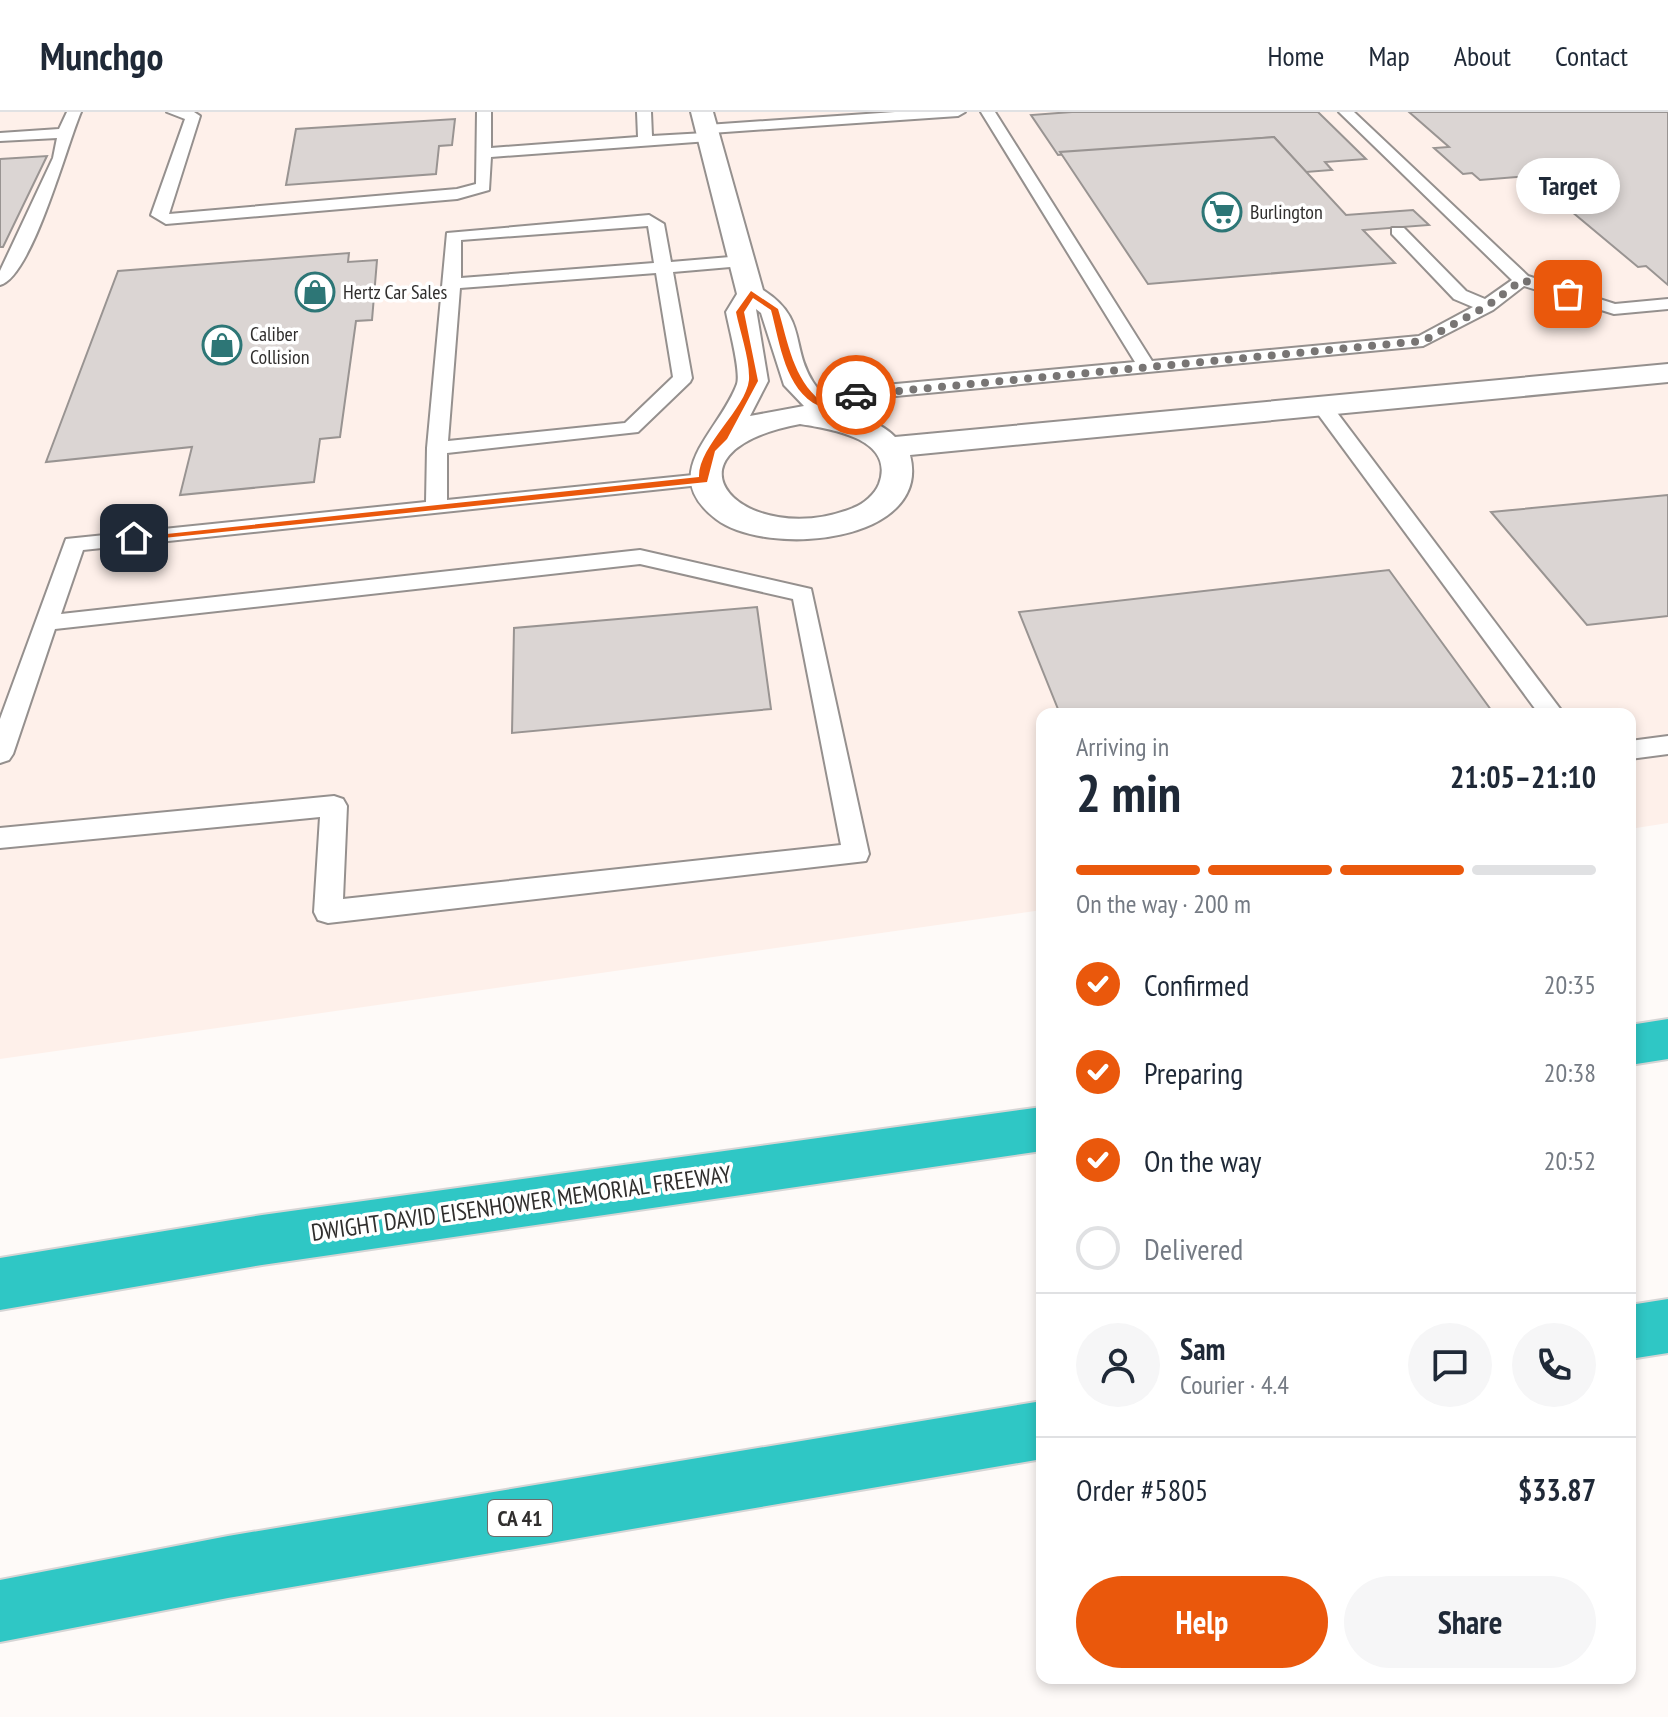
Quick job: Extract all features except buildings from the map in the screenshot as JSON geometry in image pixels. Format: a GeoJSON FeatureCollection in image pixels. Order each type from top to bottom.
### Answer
{"type":"FeatureCollection","features":[{"type":"Feature","properties":{"kind":"highway"},"geometry":{"type":"LineString","coordinates":[[1636,1044],[1668,1039]]}},
{"type":"Feature","properties":{"kind":"highway","name":"DWIGHT DAVID EISENHOWER MEMORIAL FREEWAY"},"geometry":{"type":"LineString","coordinates":[[0,1284],[262,1240],[1036,1130]]}},
{"type":"Feature","properties":{"kind":"highway"},"geometry":{"type":"LineString","coordinates":[[1636,1331],[1668,1326]]}},
{"type":"Feature","properties":{"kind":"highway"},"geometry":{"type":"LineString","coordinates":[[1636,1355],[1668,1358]]}},
{"type":"Feature","properties":{"kind":"highway","name":"CA 41"},"geometry":{"type":"LineString","coordinates":[[0,1611],[228,1567],[1036,1431]]}},
{"type":"Feature","properties":{"kind":"street"},"geometry":{"type":"LineString","coordinates":[[706,126],[751,294],[774,309],[793,374],[806,394],[827,411],[863,427],[891,447],[899,459],[901,473],[896,491],[869,513],[828,527],[796,530],[763,526],[736,516],[716,502],[703,480],[703,467],[710,450],[722,439],[738,429],[778,417],[827,411]]}},
{"type":"Feature","properties":{"kind":"street"},"geometry":{"type":"LineString","coordinates":[[722,439],[753,381],[740,312],[751,294]]}},
{"type":"Feature","properties":{"kind":"street"},"geometry":{"type":"LineString","coordinates":[[891,447],[1668,373]]}},
{"type":"Feature","properties":{"kind":"lane"},"geometry":{"type":"LineString","coordinates":[[4,275],[60,158],[65,133],[74,112]]}},
{"type":"Feature","properties":{"kind":"lane"},"geometry":{"type":"LineString","coordinates":[[174,112],[193,116],[159,215],[166,219],[457,194],[484,187],[484,112]]}},
{"type":"Feature","properties":{"kind":"lane"},"geometry":{"type":"LineString","coordinates":[[644,112],[645,141]]}},
{"type":"Feature","properties":{"kind":"lane"},"geometry":{"type":"LineString","coordinates":[[484,153],[645,141],[706,126],[958,112]]}},
{"type":"Feature","properties":{"kind":"lane"},"geometry":{"type":"LineString","coordinates":[[988,112],[1147,367]]}},
{"type":"Feature","properties":{"kind":"lane"},"geometry":{"type":"LineString","coordinates":[[1346,112],[1522,280],[1614,309],[1668,304]]}},
{"type":"Feature","properties":{"kind":"lane"},"geometry":{"type":"LineString","coordinates":[[0,137],[65,133]]}},
{"type":"Feature","properties":{"kind":"lane"},"geometry":{"type":"LineString","coordinates":[[436,507],[437,448],[452,284],[453,236],[649,220],[656,224],[683,378],[631,428],[437,448]]}},
{"type":"Feature","properties":{"kind":"lane"},"geometry":{"type":"LineString","coordinates":[[1398,231],[1460,295],[1487,306]]}},
{"type":"Feature","properties":{"kind":"lane"},"geometry":{"type":"LineString","coordinates":[[452,284],[742,261]]}},
{"type":"Feature","properties":{"kind":"lane"},"geometry":{"type":"LineString","coordinates":[[827,411],[885,391],[1423,341],[1487,306],[1522,280]]}},
{"type":"Feature","properties":{"kind":"lane"},"geometry":{"type":"LineString","coordinates":[[1322,406],[1548,708]]}},
{"type":"Feature","properties":{"kind":"lane"},"geometry":{"type":"LineString","coordinates":[[0,754],[74,544],[703,480]]}},
{"type":"Feature","properties":{"kind":"lane"},"geometry":{"type":"LineString","coordinates":[[0,838],[334,806],[328,912],[856,854],[803,594],[640,557],[46,623]]}},
{"type":"Feature","properties":{"kind":"lane"},"geometry":{"type":"LineString","coordinates":[[1636,749],[1668,745]]}},
{"type":"Feature","properties":{"kind":"shaded area"},"geometry":{"type":"Polygon","coordinates":[[[0,112],[1668,112],[1668,823],[1636,828],[1636,708],[1036,708],[1036,911],[0,1059],[0,112]]]}},
{"type":"Feature","properties":{"kind":"way so far"},"geometry":{"type":"LineString","coordinates":[[856,395],[1423,341],[1487,306],[1522,280],[1568,294]]}},
{"type":"Feature","properties":{"kind":"place","name":"Burlington"},"geometry":{"type":"Point","coordinates":[1222,212]}},
{"type":"Feature","properties":{"kind":"place","name":"Hertz Car Sales"},"geometry":{"type":"Point","coordinates":[315,292]}},
{"type":"Feature","properties":{"kind":"place","name":"Target"},"geometry":{"type":"Point","coordinates":[1568,294]}},
{"type":"Feature","properties":{"kind":"place","name":"Caliber Collision"},"geometry":{"type":"Point","coordinates":[222,345]}},
{"type":"Feature","properties":{"kind":"route"},"geometry":{"type":"LineString","coordinates":[[134,538],[703,480],[703,467],[710,450],[722,439],[748,396],[753,381],[753,366],[740,312],[751,294],[774,309],[793,374],[806,394],[819,404],[856,395]]}}]}
